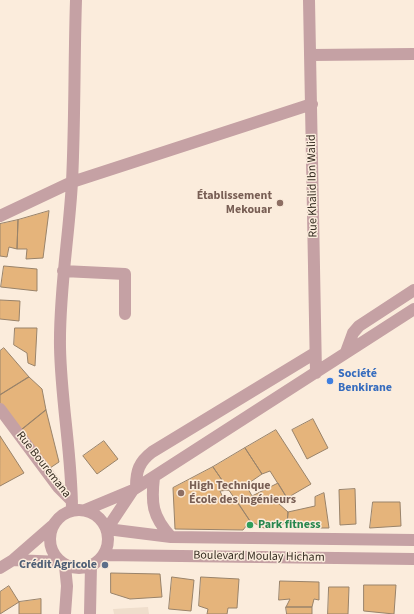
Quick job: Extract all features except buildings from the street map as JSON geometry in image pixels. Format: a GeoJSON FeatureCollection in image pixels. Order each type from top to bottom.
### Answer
{"type":"FeatureCollection","features":[{"type":"Feature","properties":{"kind":"street"},"geometry":{"type":"LineString","coordinates":[[76,0],[72,182],[60,307],[61,378],[76,507]]}},
{"type":"Feature","properties":{"kind":"street","name":"Rue Khalid Ibn Walid"},"geometry":{"type":"LineString","coordinates":[[309,0],[316,373]]}},
{"type":"Feature","properties":{"kind":"street"},"geometry":{"type":"LineString","coordinates":[[311,55],[414,54]]}},
{"type":"Feature","properties":{"kind":"street"},"geometry":{"type":"LineString","coordinates":[[0,216],[72,182],[312,104]]}},
{"type":"Feature","properties":{"kind":"street"},"geometry":{"type":"LineString","coordinates":[[63,271],[125,274],[125,314]]}},
{"type":"Feature","properties":{"kind":"street"},"geometry":{"type":"LineString","coordinates":[[346,352],[353,332],[359,326],[414,290]]}},
{"type":"Feature","properties":{"kind":"street"},"geometry":{"type":"LineString","coordinates":[[0,568],[13,560],[52,526],[62,514],[76,507],[135,488],[414,309]]}},
{"type":"Feature","properties":{"kind":"street"},"geometry":{"type":"LineString","coordinates":[[107,529],[135,488],[138,466],[152,452],[316,353]]}},
{"type":"Feature","properties":{"kind":"street","name":"Rue Bouremana"},"geometry":{"type":"LineString","coordinates":[[0,409],[58,487],[76,507]]}},
{"type":"Feature","properties":{"kind":"street"},"geometry":{"type":"LineString","coordinates":[[154,476],[152,504],[156,516],[171,537]]}},
{"type":"Feature","properties":{"kind":"street"},"geometry":{"type":"LineString","coordinates":[[13,560],[63,564],[76,568],[91,565],[104,555],[108,542],[107,529],[100,518],[76,507]]}},
{"type":"Feature","properties":{"kind":"street"},"geometry":{"type":"LineString","coordinates":[[52,526],[49,541],[51,549],[63,564],[67,586],[65,614]]}},
{"type":"Feature","properties":{"kind":"street","name":"Boulevard Moulay Hicham"},"geometry":{"type":"LineString","coordinates":[[107,529],[171,537],[414,540]]}},
{"type":"Feature","properties":{"kind":"street","name":"Boulevard Moulay Hicham"},"geometry":{"type":"LineString","coordinates":[[104,555],[414,559]]}},
{"type":"Feature","properties":{"kind":"street"},"geometry":{"type":"LineString","coordinates":[[90,614],[91,565]]}},
{"type":"Feature","properties":{"kind":"shaded area"},"geometry":{"type":"Polygon","coordinates":[[[148,607],[149,614],[114,614],[113,609],[148,607]]]}},
{"type":"Feature","properties":{"kind":"place","name":"Établissement Mekouar"},"geometry":{"type":"Point","coordinates":[280,203]}},
{"type":"Feature","properties":{"kind":"place","name":"Société Benkirane"},"geometry":{"type":"Point","coordinates":[330,381]}},
{"type":"Feature","properties":{"kind":"place","name":"High Technique École des ingénieurs"},"geometry":{"type":"Point","coordinates":[181,493]}},
{"type":"Feature","properties":{"kind":"place","name":"Park fitness"},"geometry":{"type":"Point","coordinates":[250,525]}},
{"type":"Feature","properties":{"kind":"place","name":"Crédit Agricole"},"geometry":{"type":"Point","coordinates":[105,565]}}]}
